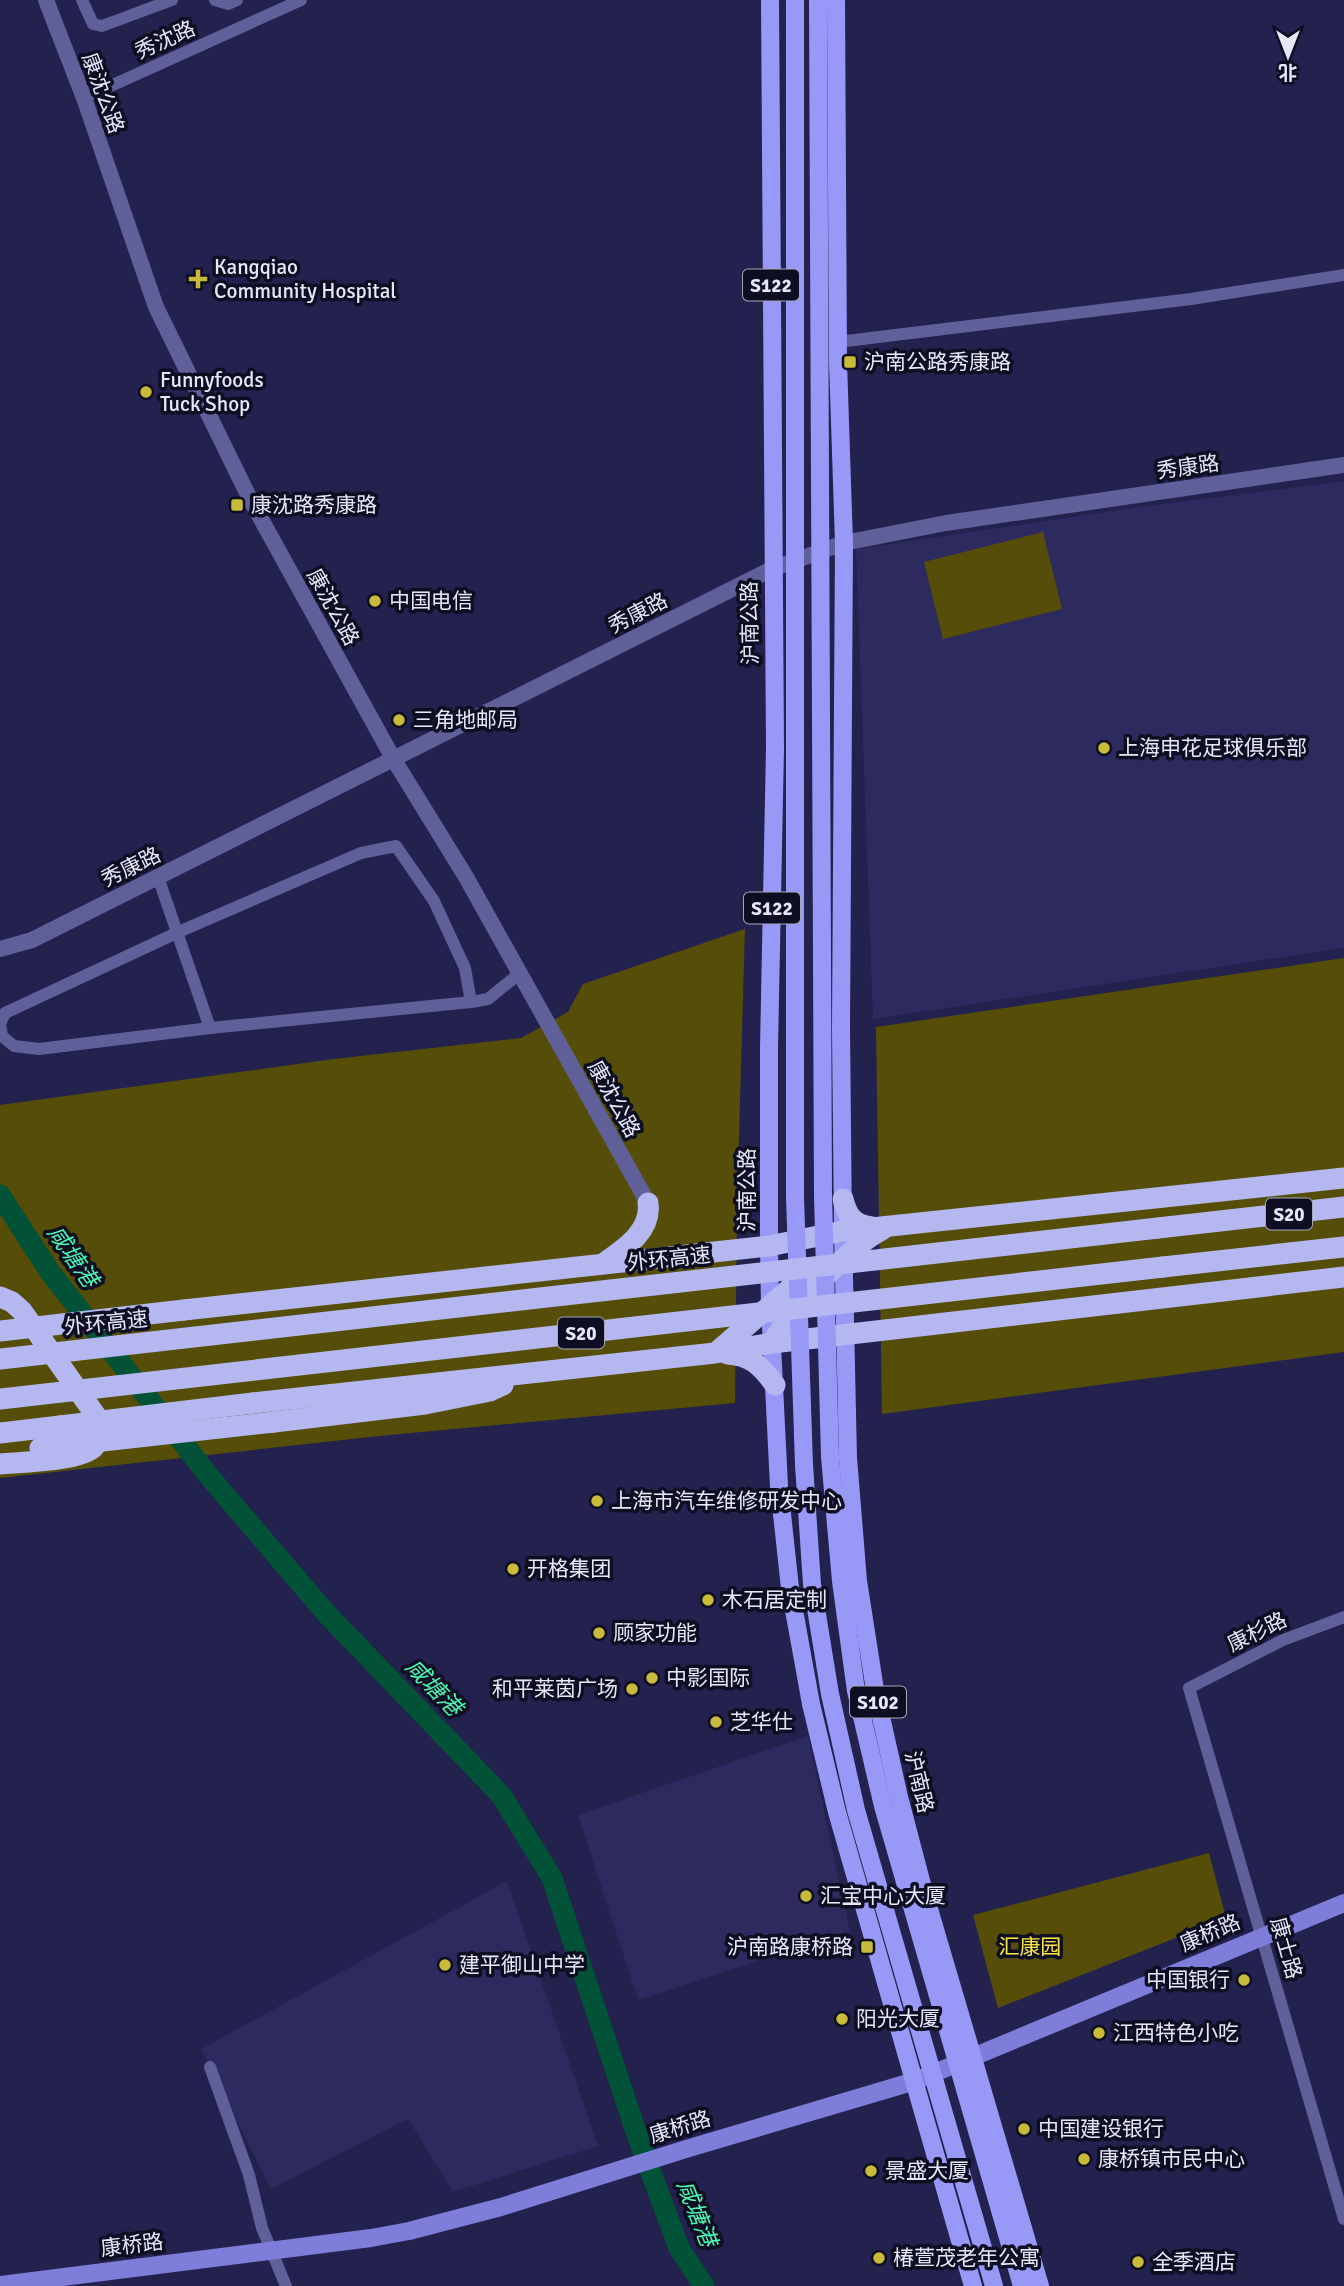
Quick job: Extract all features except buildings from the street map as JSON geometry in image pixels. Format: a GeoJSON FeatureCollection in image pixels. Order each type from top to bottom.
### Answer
{"type":"FeatureCollection","features":[{"type":"Feature","properties":{"kind":"highway"},"geometry":{"type":"LineString","coordinates":[[0,1331],[769,1246],[843,1231],[1344,1178]]}},
{"type":"Feature","properties":{"kind":"highway"},"geometry":{"type":"LineString","coordinates":[[843,1199],[850,1219],[857,1224],[885,1228]]}},
{"type":"Feature","properties":{"kind":"highway"},"geometry":{"type":"LineString","coordinates":[[602,1264],[630,1244],[638,1234],[649,1213],[648,1203]]}},
{"type":"Feature","properties":{"kind":"highway","name":"外环高速"},"geometry":{"type":"LineString","coordinates":[[0,1359],[1344,1207]]}},
{"type":"Feature","properties":{"kind":"highway"},"geometry":{"type":"LineString","coordinates":[[772,1343],[786,1320],[843,1261],[868,1237],[885,1228]]}},
{"type":"Feature","properties":{"kind":"highway"},"geometry":{"type":"LineString","coordinates":[[715,1353],[810,1272],[843,1231]]}},
{"type":"Feature","properties":{"kind":"highway","name":"S20"},"geometry":{"type":"LineString","coordinates":[[0,1399],[1344,1247]]}},
{"type":"Feature","properties":{"kind":"highway"},"geometry":{"type":"LineString","coordinates":[[0,1433],[715,1353],[846,1334],[1344,1277]]}},
{"type":"Feature","properties":{"kind":"highway"},"geometry":{"type":"LineString","coordinates":[[0,1297],[12,1302],[22,1311],[99,1420],[101,1434],[92,1449],[78,1455],[0,1464]]}},
{"type":"Feature","properties":{"kind":"highway"},"geometry":{"type":"LineString","coordinates":[[715,1353],[737,1354],[758,1363],[775,1385]]}},
{"type":"Feature","properties":{"kind":"highway"},"geometry":{"type":"LineString","coordinates":[[0,1453],[399,1408],[490,1391],[530,1373]]}},
{"type":"Feature","properties":{"kind":"main road","name":"沪南公路"},"geometry":{"type":"LineString","coordinates":[[769,1246],[769,1048],[775,748],[770,0]]}},
{"type":"Feature","properties":{"kind":"main road"},"geometry":{"type":"LineString","coordinates":[[795,0],[795,1196],[804,1465],[812,1584],[830,1694],[856,1810],[994,2286]]}},
{"type":"Feature","properties":{"kind":"main road"},"geometry":{"type":"LineString","coordinates":[[818,0],[823,1196],[830,1457],[841,1581],[856,1690],[883,1806],[1022,2286]]}},
{"type":"Feature","properties":{"kind":"main road"},"geometry":{"type":"LineString","coordinates":[[836,0],[838,342],[844,543],[841,1015],[843,1231]]}},
{"type":"Feature","properties":{"kind":"main road","name":"沪南路"},"geometry":{"type":"LineString","coordinates":[[843,1231],[848,1458],[856,1554],[875,1690],[898,1797],[1040,2286]]}},
{"type":"Feature","properties":{"kind":"main road"},"geometry":{"type":"LineString","coordinates":[[769,1246],[779,1486],[790,1588],[811,1704],[837,1812],[973,2286]]}},
{"type":"Feature","properties":{"kind":"main road","name":"康桥路"},"geometry":{"type":"LineString","coordinates":[[0,2285],[332,2244],[408,2231],[501,2207],[915,2081],[1344,1903]]}},
{"type":"Feature","properties":{"kind":"street","name":"康沈公路"},"geometry":{"type":"LineString","coordinates":[[46,0],[84,98],[156,307],[250,499],[394,760],[466,877],[648,1203]]}},
{"type":"Feature","properties":{"kind":"street"},"geometry":{"type":"LineString","coordinates":[[82,0],[93,24],[102,26],[172,0]]}},
{"type":"Feature","properties":{"kind":"street"},"geometry":{"type":"LineString","coordinates":[[215,0],[228,4],[237,0]]}},
{"type":"Feature","properties":{"kind":"street","name":"秀沈路"},"geometry":{"type":"LineString","coordinates":[[84,98],[301,0]]}},
{"type":"Feature","properties":{"kind":"street"},"geometry":{"type":"LineString","coordinates":[[838,342],[1192,299],[1344,275]]}},
{"type":"Feature","properties":{"kind":"street","name":"秀康路"},"geometry":{"type":"LineString","coordinates":[[0,949],[32,940],[772,569],[844,543],[946,523],[1344,465]]}},
{"type":"Feature","properties":{"kind":"street"},"geometry":{"type":"LineString","coordinates":[[471,1002],[465,968],[434,901],[396,846],[361,852],[178,932],[5,1013],[0,1024],[2,1036],[14,1046],[39,1049],[210,1027],[471,1002],[488,999],[520,973]]}},
{"type":"Feature","properties":{"kind":"street"},"geometry":{"type":"LineString","coordinates":[[158,877],[210,1027]]}},
{"type":"Feature","properties":{"kind":"street","name":"康杉路"},"geometry":{"type":"LineString","coordinates":[[1189,1688],[1283,1640],[1344,1617]]}},
{"type":"Feature","properties":{"kind":"street","name":"康士路"},"geometry":{"type":"LineString","coordinates":[[1189,1688],[1344,2219]]}},
{"type":"Feature","properties":{"kind":"street"},"geometry":{"type":"LineString","coordinates":[[209,2067],[249,2175],[262,2228],[286,2286]]}},
{"type":"Feature","properties":{"kind":"shaded area","name":"上海申花足球俱乐部"},"geometry":{"type":"Polygon","coordinates":[[[1344,481],[1344,948],[873,1019],[856,549],[1139,507],[1344,481]]]}},
{"type":"Feature","properties":{"kind":"shaded area"},"geometry":{"type":"Polygon","coordinates":[[[808,1736],[850,1931],[638,2000],[578,1815],[808,1736]]]}},
{"type":"Feature","properties":{"kind":"shaded area","name":"建平御山中学"},"geometry":{"type":"Polygon","coordinates":[[[507,1881],[598,2146],[453,2192],[408,2119],[271,2189],[201,2049],[507,1881]]]}},
{"type":"Feature","properties":{"kind":"green space"},"geometry":{"type":"Polygon","coordinates":[[[1043,532],[1062,609],[943,639],[924,562],[1043,532]]]}},
{"type":"Feature","properties":{"kind":"green space"},"geometry":{"type":"Polygon","coordinates":[[[745,929],[737,1205],[735,1403],[379,1436],[0,1478],[0,1105],[334,1059],[521,1038],[568,1012],[583,984],[745,929]]]}},
{"type":"Feature","properties":{"kind":"green space"},"geometry":{"type":"Polygon","coordinates":[[[1344,958],[1344,1352],[882,1414],[876,1027],[1344,958]]]}},
{"type":"Feature","properties":{"kind":"green space","name":"汇康园"},"geometry":{"type":"Polygon","coordinates":[[[1209,1853],[1226,1918],[998,2008],[973,1915],[1209,1853]]]}},
{"type":"Feature","properties":{"kind":"waterway","name":"咸塘港"},"geometry":{"type":"LineString","coordinates":[[0,1195],[50,1272],[208,1475],[325,1612],[501,1795],[552,1878],[636,2132],[679,2248],[704,2286]]}},
{"type":"Feature","properties":{"kind":"place","name":"Kangqiao Community Hospital"},"geometry":{"type":"Point","coordinates":[198,279]}},
{"type":"Feature","properties":{"kind":"place","name":"沪南公路秀康路"},"geometry":{"type":"Point","coordinates":[850,362]}},
{"type":"Feature","properties":{"kind":"place","name":"Funnyfoods Tuck Shop"},"geometry":{"type":"Point","coordinates":[146,392]}},
{"type":"Feature","properties":{"kind":"place","name":"康沈路秀康路"},"geometry":{"type":"Point","coordinates":[237,505]}},
{"type":"Feature","properties":{"kind":"place","name":"中国电信"},"geometry":{"type":"Point","coordinates":[375,601]}},
{"type":"Feature","properties":{"kind":"place","name":"三角地邮局"},"geometry":{"type":"Point","coordinates":[399,720]}},
{"type":"Feature","properties":{"kind":"place","name":"上海申花足球俱乐部"},"geometry":{"type":"Point","coordinates":[1104,748]}},
{"type":"Feature","properties":{"kind":"place","name":"上海市汽车维修研发中心"},"geometry":{"type":"Point","coordinates":[597,1501]}},
{"type":"Feature","properties":{"kind":"place","name":"开格集团"},"geometry":{"type":"Point","coordinates":[513,1569]}},
{"type":"Feature","properties":{"kind":"place","name":"木石居定制"},"geometry":{"type":"Point","coordinates":[708,1600]}},
{"type":"Feature","properties":{"kind":"place","name":"顾家功能"},"geometry":{"type":"Point","coordinates":[599,1633]}},
{"type":"Feature","properties":{"kind":"place","name":"中影国际"},"geometry":{"type":"Point","coordinates":[652,1678]}},
{"type":"Feature","properties":{"kind":"place","name":"和平莱茵广场"},"geometry":{"type":"Point","coordinates":[632,1689]}},
{"type":"Feature","properties":{"kind":"place","name":"芝华仕"},"geometry":{"type":"Point","coordinates":[716,1722]}},
{"type":"Feature","properties":{"kind":"place","name":"汇宝中心大厦"},"geometry":{"type":"Point","coordinates":[806,1896]}},
{"type":"Feature","properties":{"kind":"place","name":"沪南路康桥路"},"geometry":{"type":"Point","coordinates":[867,1947]}},
{"type":"Feature","properties":{"kind":"place","name":"建平御山中学"},"geometry":{"type":"Point","coordinates":[445,1965]}},
{"type":"Feature","properties":{"kind":"place","name":"中国银行"},"geometry":{"type":"Point","coordinates":[1244,1980]}},
{"type":"Feature","properties":{"kind":"place","name":"阳光大厦"},"geometry":{"type":"Point","coordinates":[842,2019]}},
{"type":"Feature","properties":{"kind":"place","name":"江西特色小吃"},"geometry":{"type":"Point","coordinates":[1099,2033]}},
{"type":"Feature","properties":{"kind":"place","name":"中国建设银行"},"geometry":{"type":"Point","coordinates":[1024,2129]}},
{"type":"Feature","properties":{"kind":"place","name":"康桥镇市民中心"},"geometry":{"type":"Point","coordinates":[1084,2159]}},
{"type":"Feature","properties":{"kind":"place","name":"景盛大厦"},"geometry":{"type":"Point","coordinates":[871,2171]}},
{"type":"Feature","properties":{"kind":"place","name":"椿萱茂老年公寓"},"geometry":{"type":"Point","coordinates":[879,2258]}},
{"type":"Feature","properties":{"kind":"place","name":"全季酒店"},"geometry":{"type":"Point","coordinates":[1138,2262]}}]}
